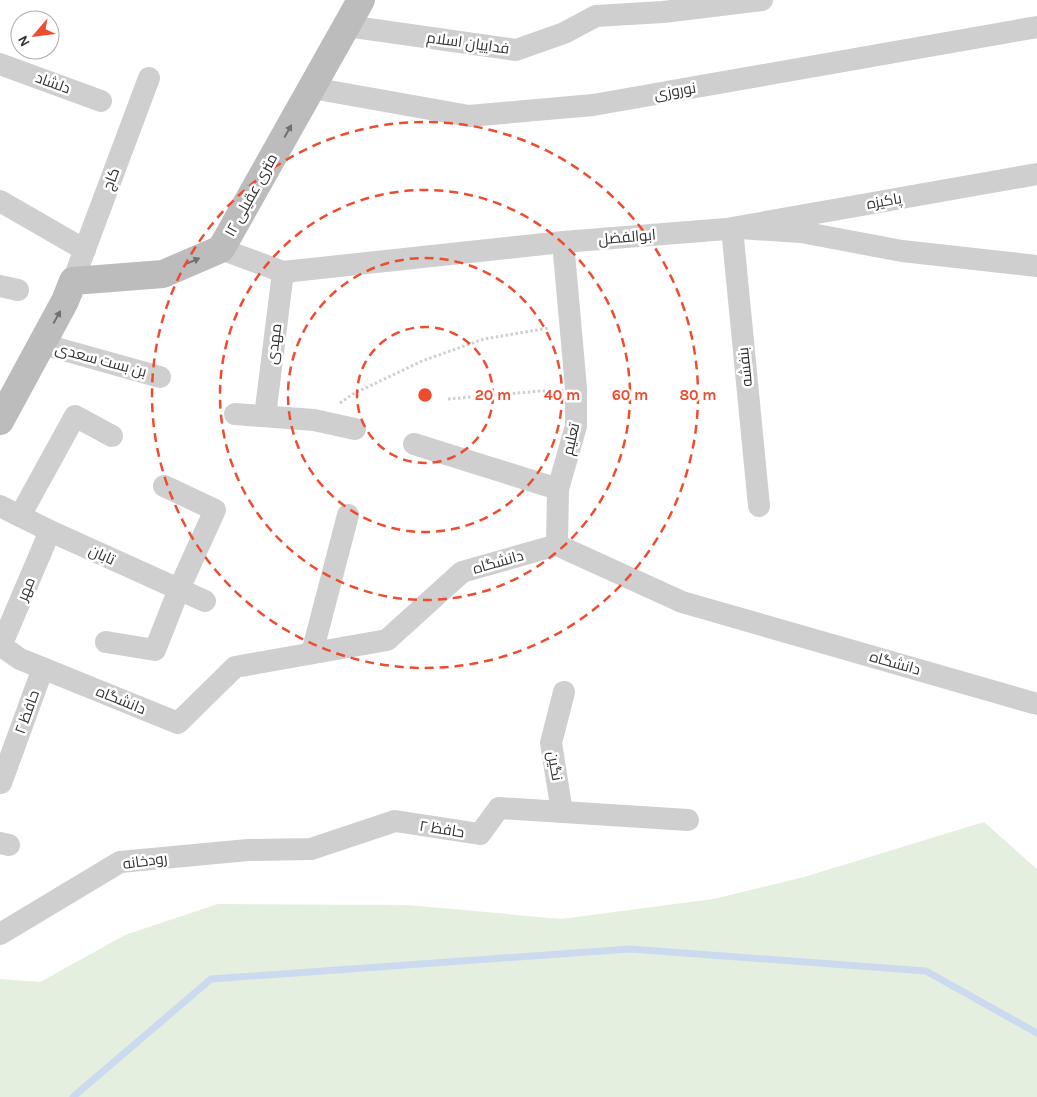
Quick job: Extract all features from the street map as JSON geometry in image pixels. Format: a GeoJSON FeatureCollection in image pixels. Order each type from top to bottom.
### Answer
{"type":"FeatureCollection","features":[{"type":"Feature","properties":{"kind":"street","name":"فداییان اسلام"},"geometry":{"type":"LineString","coordinates":[[353,7],[516,50],[564,33],[596,16],[663,12],[762,0]]}},
{"type":"Feature","properties":{"kind":"street","name":"۱۲ متری عقیلی"},"geometry":{"type":"LineString","coordinates":[[73,281],[163,274],[221,249],[312,88],[353,7]]}},
{"type":"Feature","properties":{"kind":"street","name":"نوروزی"},"geometry":{"type":"LineString","coordinates":[[312,88],[469,116],[593,106],[1037,26]]}},
{"type":"Feature","properties":{"kind":"street","name":"دلشاد"},"geometry":{"type":"LineString","coordinates":[[2,69],[101,100]]}},
{"type":"Feature","properties":{"kind":"street","name":"کاج"},"geometry":{"type":"LineString","coordinates":[[73,281],[149,78]]}},
{"type":"Feature","properties":{"kind":"street","name":"پاکیزه"},"geometry":{"type":"LineString","coordinates":[[732,228],[1037,174]]}},
{"type":"Feature","properties":{"kind":"street"},"geometry":{"type":"LineString","coordinates":[[0,201],[85,250]]}},
{"type":"Feature","properties":{"kind":"street","name":"ابوالفضل"},"geometry":{"type":"LineString","coordinates":[[221,249],[283,272],[563,242],[732,228],[801,232],[902,250],[1037,266]]}},
{"type":"Feature","properties":{"kind":"street","name":"بنفشه"},"geometry":{"type":"LineString","coordinates":[[732,228],[759,506]]}},
{"type":"Feature","properties":{"kind":"street","name":"تعلیم"},"geometry":{"type":"LineString","coordinates":[[557,545],[558,489],[576,426],[576,388],[563,242]]}},
{"type":"Feature","properties":{"kind":"street","name":"مهدی"},"geometry":{"type":"LineString","coordinates":[[266,416],[283,272]]}},
{"type":"Feature","properties":{"kind":"street"},"geometry":{"type":"LineString","coordinates":[[4,406],[42,344],[65,302],[73,281]]}},
{"type":"Feature","properties":{"kind":"street","name":"بن بست سعدی"},"geometry":{"type":"LineString","coordinates":[[42,344],[160,376]]}},
{"type":"Feature","properties":{"kind":"street"},"geometry":{"type":"LineString","coordinates":[[235,414],[314,420],[355,429]]}},
{"type":"Feature","properties":{"kind":"street"},"geometry":{"type":"LineString","coordinates":[[20,516],[75,416],[112,436]]}},
{"type":"Feature","properties":{"kind":"street"},"geometry":{"type":"LineString","coordinates":[[414,444],[558,489]]}},
{"type":"Feature","properties":{"kind":"street"},"geometry":{"type":"LineString","coordinates":[[106,642],[155,650],[178,589],[215,510],[164,486]]}},
{"type":"Feature","properties":{"kind":"street","name":"تابان"},"geometry":{"type":"LineString","coordinates":[[0,506],[50,531],[205,601]]}},
{"type":"Feature","properties":{"kind":"street"},"geometry":{"type":"LineString","coordinates":[[312,653],[348,515]]}},
{"type":"Feature","properties":{"kind":"street","name":"مهر"},"geometry":{"type":"LineString","coordinates":[[1,646],[50,531]]}},
{"type":"Feature","properties":{"kind":"street","name":"دانشگاه"},"geometry":{"type":"LineString","coordinates":[[1,646],[20,659],[178,723],[235,667],[387,640],[462,572],[557,545],[682,602],[1037,704]]}},
{"type":"Feature","properties":{"kind":"street","name":"حافظ ۲"},"geometry":{"type":"LineString","coordinates":[[1,783],[44,668]]}},
{"type":"Feature","properties":{"kind":"street","name":"نگین"},"geometry":{"type":"LineString","coordinates":[[562,812],[550,743],[564,692]]}},
{"type":"Feature","properties":{"kind":"street","name":"حافظ ۲"},"geometry":{"type":"LineString","coordinates":[[248,850],[311,849],[395,821],[480,834],[499,808],[688,820]]}},
{"type":"Feature","properties":{"kind":"street","name":"رودخانه"},"geometry":{"type":"LineString","coordinates":[[0,934],[120,862],[248,850]]}},
{"type":"Feature","properties":{"kind":"path"},"geometry":{"type":"LineString","coordinates":[[314,420],[353,394],[422,361],[484,339],[571,323]]}},
{"type":"Feature","properties":{"kind":"path"},"geometry":{"type":"LineString","coordinates":[[448,399],[576,388]]}},
{"type":"Feature","properties":{"kind":"green space"},"geometry":{"type":"Polygon","coordinates":[[[984,822],[1037,869],[1037,1097],[0,1097],[0,979],[40,982],[125,935],[218,904],[408,905],[561,919],[713,899],[804,877],[984,822]]]}},
{"type":"Feature","properties":{"kind":"waterway"},"geometry":{"type":"LineString","coordinates":[[73,1097],[211,979],[630,949],[926,971],[1037,1033]]}}]}
